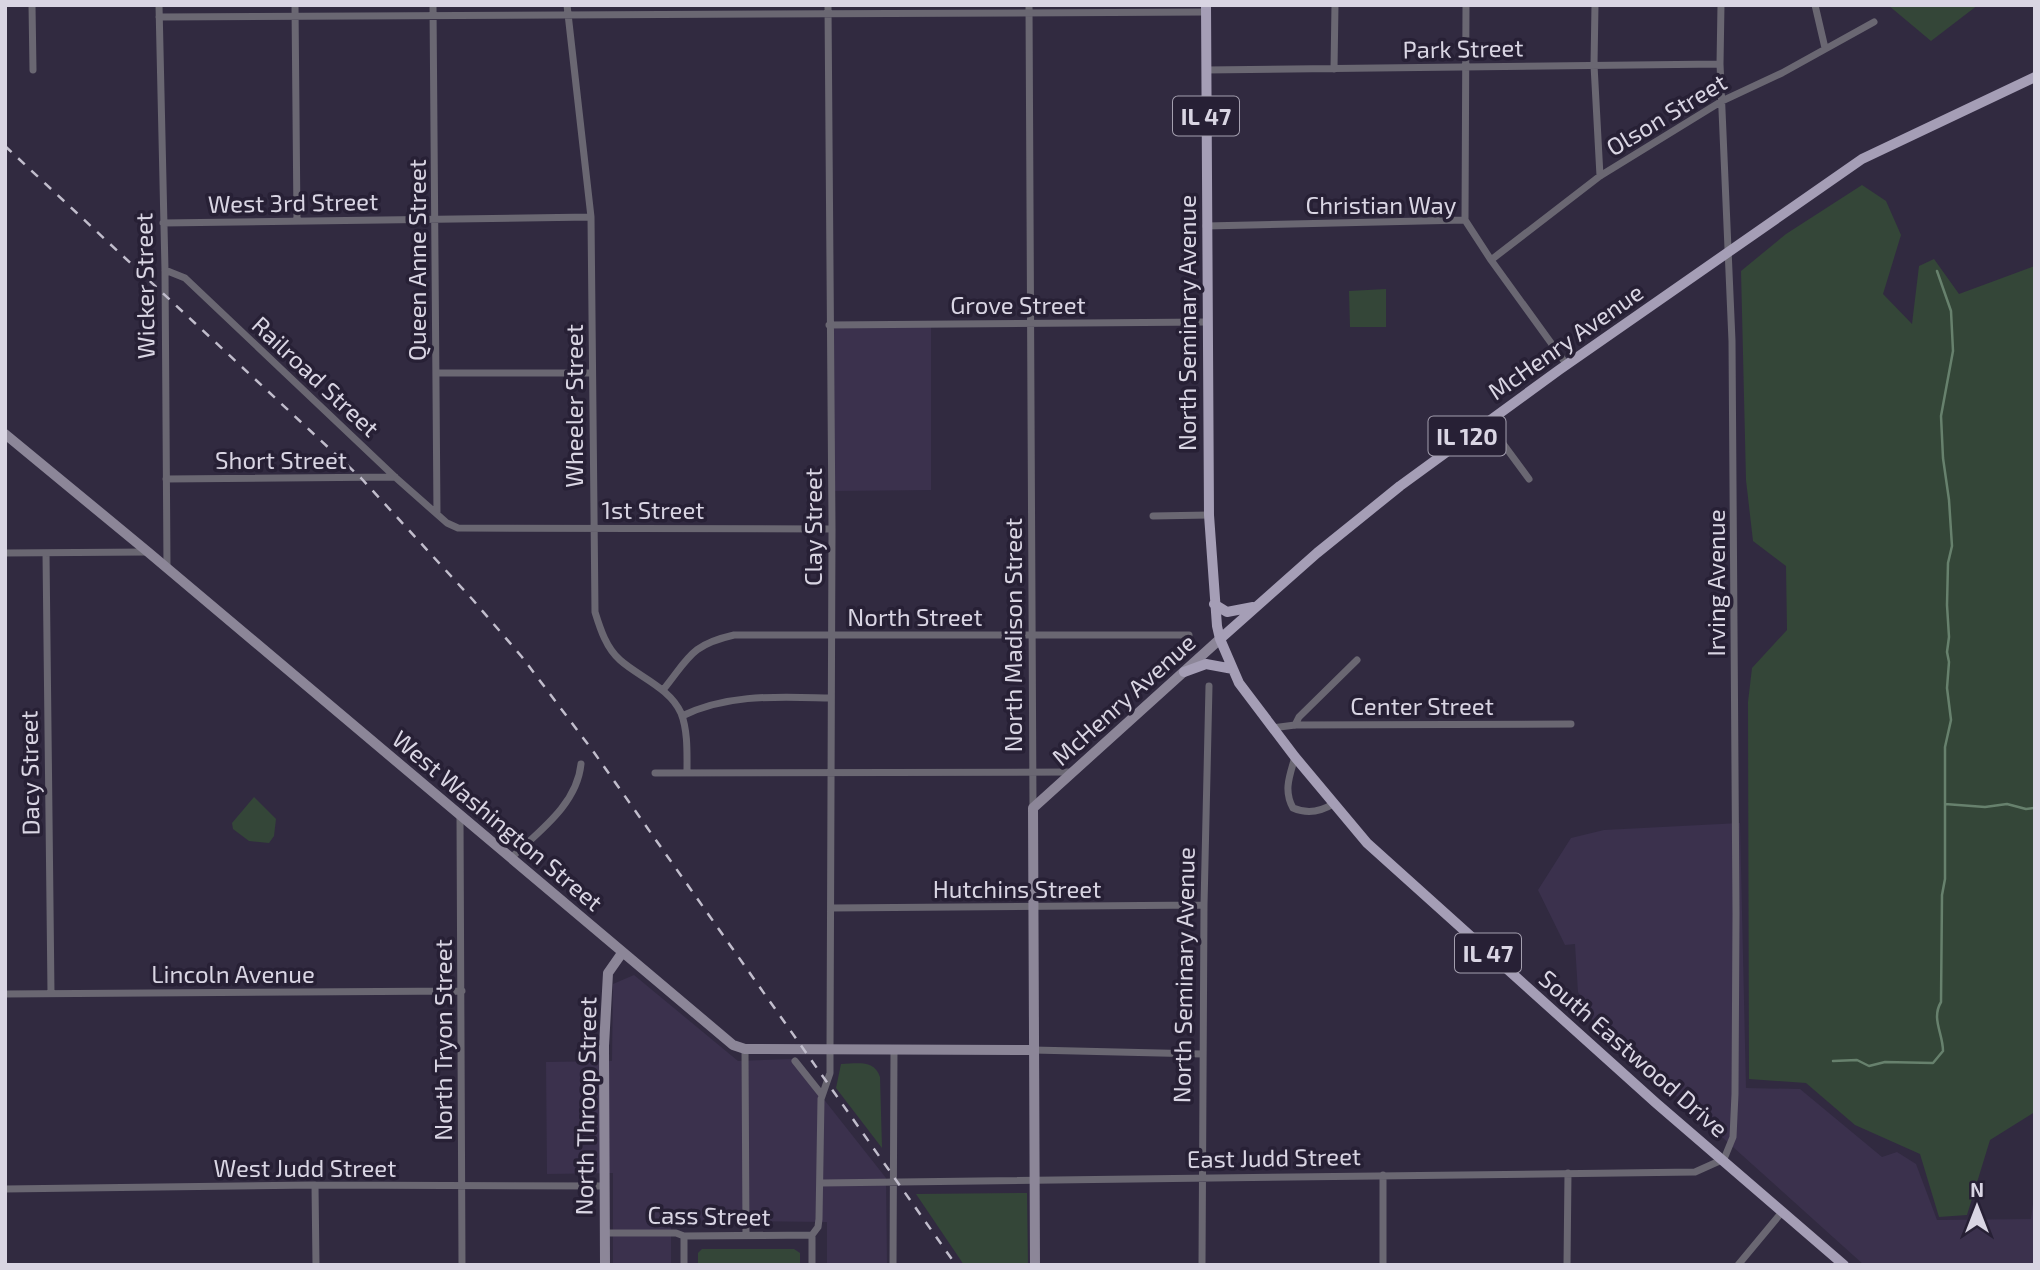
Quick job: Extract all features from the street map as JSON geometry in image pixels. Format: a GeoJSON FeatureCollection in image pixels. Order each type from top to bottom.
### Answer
{"type":"FeatureCollection","features":[{"type":"Feature","properties":{"kind":"main road","name":"North Seminary Avenue"},"geometry":{"type":"LineString","coordinates":[[1206,8],[1209,515],[1214,604],[1220,639]]}},
{"type":"Feature","properties":{"kind":"main road","name":"McHenry Avenue"},"geometry":{"type":"LineString","coordinates":[[1033,808],[1259,605],[1400,486],[1487,422],[1862,159],[2035,77]]}},
{"type":"Feature","properties":{"kind":"main road","name":"West Washington Street"},"geometry":{"type":"LineString","coordinates":[[5,434],[167,567],[720,1037],[733,1045],[745,1049],[1033,1050]]}},
{"type":"Feature","properties":{"kind":"main road"},"geometry":{"type":"LineString","coordinates":[[1214,604],[1227,612],[1259,605]]}},
{"type":"Feature","properties":{"kind":"main road","name":"South Eastwood Drive"},"geometry":{"type":"LineString","coordinates":[[1220,639],[1240,683],[1272,728],[1367,843],[1406,881],[1844,1265]]}},
{"type":"Feature","properties":{"kind":"main road"},"geometry":{"type":"LineString","coordinates":[[1184,672],[1206,664],[1233,669]]}},
{"type":"Feature","properties":{"kind":"main road","name":"North Madison Street"},"geometry":{"type":"LineString","coordinates":[[1033,808],[1035,1265]]}},
{"type":"Feature","properties":{"kind":"main road","name":"North Throop Street"},"geometry":{"type":"LineString","coordinates":[[605,1265],[604,1046],[608,973],[622,953]]}},
{"type":"Feature","properties":{"kind":"street"},"geometry":{"type":"LineString","coordinates":[[32,5],[33,70]]}},
{"type":"Feature","properties":{"kind":"street","name":"Wicker Street"},"geometry":{"type":"LineString","coordinates":[[159,5],[165,270],[167,567]]}},
{"type":"Feature","properties":{"kind":"street"},"geometry":{"type":"LineString","coordinates":[[295,5],[297,221]]}},
{"type":"Feature","properties":{"kind":"street","name":"Queen Anne Street"},"geometry":{"type":"LineString","coordinates":[[433,5],[437,514]]}},
{"type":"Feature","properties":{"kind":"street"},"geometry":{"type":"LineString","coordinates":[[1334,69],[1335,5]]}},
{"type":"Feature","properties":{"kind":"street"},"geometry":{"type":"LineString","coordinates":[[1465,220],[1466,5]]}},
{"type":"Feature","properties":{"kind":"street"},"geometry":{"type":"LineString","coordinates":[[1595,5],[1594,65],[1600,176]]}},
{"type":"Feature","properties":{"kind":"street","name":"Irving Avenue"},"geometry":{"type":"LineString","coordinates":[[1721,5],[1720,64],[1729,251],[1734,473],[1736,1021],[1733,1137],[1724,1159]]}},
{"type":"Feature","properties":{"kind":"street"},"geometry":{"type":"LineString","coordinates":[[1815,5],[1825,48]]}},
{"type":"Feature","properties":{"kind":"street","name":"North Madison Street"},"geometry":{"type":"LineString","coordinates":[[1029,8],[1033,808]]}},
{"type":"Feature","properties":{"kind":"street"},"geometry":{"type":"LineString","coordinates":[[159,16],[433,15],[696,9],[1206,8]]}},
{"type":"Feature","properties":{"kind":"street","name":"Clay Street"},"geometry":{"type":"LineString","coordinates":[[812,1265],[812,1235],[820,1219],[822,1095],[830,1073],[828,9]]}},
{"type":"Feature","properties":{"kind":"street","name":"Wheeler Street"},"geometry":{"type":"LineString","coordinates":[[568,10],[591,217],[595,612],[601,633],[617,658],[663,690],[682,716],[687,745],[687,772]]}},
{"type":"Feature","properties":{"kind":"street","name":"Olson Street"},"geometry":{"type":"LineString","coordinates":[[1491,260],[1600,176],[1722,101],[1782,73],[1874,22]]}},
{"type":"Feature","properties":{"kind":"street","name":"Park Street"},"geometry":{"type":"LineString","coordinates":[[1206,70],[1720,64]]}},
{"type":"Feature","properties":{"kind":"street","name":"West 3rd Street"},"geometry":{"type":"LineString","coordinates":[[163,223],[591,217]]}},
{"type":"Feature","properties":{"kind":"street","name":"Christian Way"},"geometry":{"type":"LineString","coordinates":[[1206,226],[1465,220],[1567,365]]}},
{"type":"Feature","properties":{"kind":"street","name":"Railroad Street"},"geometry":{"type":"LineString","coordinates":[[165,270],[184,278],[437,514]]}},
{"type":"Feature","properties":{"kind":"street","name":"Grove Street"},"geometry":{"type":"LineString","coordinates":[[829,325],[1207,322]]}},
{"type":"Feature","properties":{"kind":"street"},"geometry":{"type":"LineString","coordinates":[[436,373],[592,373]]}},
{"type":"Feature","properties":{"kind":"street"},"geometry":{"type":"LineString","coordinates":[[1487,422],[1530,479]]}},
{"type":"Feature","properties":{"kind":"street","name":"Short Street"},"geometry":{"type":"LineString","coordinates":[[166,479],[396,477]]}},
{"type":"Feature","properties":{"kind":"street","name":"1st Street"},"geometry":{"type":"LineString","coordinates":[[437,514],[458,528],[831,528]]}},
{"type":"Feature","properties":{"kind":"street"},"geometry":{"type":"LineString","coordinates":[[1153,516],[1209,515]]}},
{"type":"Feature","properties":{"kind":"street"},"geometry":{"type":"LineString","coordinates":[[5,553],[148,552]]}},
{"type":"Feature","properties":{"kind":"street","name":"Dacy Street"},"geometry":{"type":"LineString","coordinates":[[46,553],[51,993]]}},
{"type":"Feature","properties":{"kind":"street","name":"North Street"},"geometry":{"type":"LineString","coordinates":[[663,690],[684,661],[700,647],[734,635],[1189,635]]}},
{"type":"Feature","properties":{"kind":"street"},"geometry":{"type":"LineString","coordinates":[[1295,724],[1357,660]]}},
{"type":"Feature","properties":{"kind":"street","name":"North Seminary Avenue"},"geometry":{"type":"LineString","coordinates":[[1202,1265],[1202,1054],[1209,686]]}},
{"type":"Feature","properties":{"kind":"street"},"geometry":{"type":"LineString","coordinates":[[682,716],[734,699],[831,698]]}},
{"type":"Feature","properties":{"kind":"street","name":"Center Street"},"geometry":{"type":"LineString","coordinates":[[1272,728],[1295,724],[1571,724]]}},
{"type":"Feature","properties":{"kind":"street"},"geometry":{"type":"LineString","coordinates":[[1295,757],[1288,784],[1288,794],[1293,807],[1302,812],[1313,812],[1324,810],[1333,804]]}},
{"type":"Feature","properties":{"kind":"street"},"geometry":{"type":"LineString","coordinates":[[511,858],[573,794],[580,764]]}},
{"type":"Feature","properties":{"kind":"street"},"geometry":{"type":"LineString","coordinates":[[655,773],[1073,772]]}},
{"type":"Feature","properties":{"kind":"street","name":"North Tryon Street"},"geometry":{"type":"LineString","coordinates":[[460,816],[462,1265]]}},
{"type":"Feature","properties":{"kind":"street","name":"Hutchins Street"},"geometry":{"type":"LineString","coordinates":[[831,908],[1204,905]]}},
{"type":"Feature","properties":{"kind":"street","name":"Lincoln Avenue"},"geometry":{"type":"LineString","coordinates":[[5,993],[461,991]]}},
{"type":"Feature","properties":{"kind":"street"},"geometry":{"type":"LineString","coordinates":[[745,1049],[746,1235]]}},
{"type":"Feature","properties":{"kind":"street"},"geometry":{"type":"LineString","coordinates":[[893,1265],[894,1049]]}},
{"type":"Feature","properties":{"kind":"street"},"geometry":{"type":"LineString","coordinates":[[1033,1050],[1202,1054]]}},
{"type":"Feature","properties":{"kind":"street"},"geometry":{"type":"LineString","coordinates":[[795,1061],[822,1095]]}},
{"type":"Feature","properties":{"kind":"street","name":"East Judd Street"},"geometry":{"type":"LineString","coordinates":[[821,1183],[1695,1172],[1724,1159]]}},
{"type":"Feature","properties":{"kind":"street"},"geometry":{"type":"LineString","coordinates":[[1567,1265],[1568,1173]]}},
{"type":"Feature","properties":{"kind":"street"},"geometry":{"type":"LineString","coordinates":[[1383,1175],[1383,1265]]}},
{"type":"Feature","properties":{"kind":"street"},"geometry":{"type":"LineString","coordinates":[[315,1185],[316,1265]]}},
{"type":"Feature","properties":{"kind":"street","name":"West Judd Street"},"geometry":{"type":"LineString","coordinates":[[5,1189],[315,1185],[605,1186]]}},
{"type":"Feature","properties":{"kind":"street"},"geometry":{"type":"LineString","coordinates":[[1738,1265],[1782,1212]]}},
{"type":"Feature","properties":{"kind":"street","name":"Cass Street"},"geometry":{"type":"LineString","coordinates":[[605,1233],[676,1233],[684,1236],[812,1235]]}},
{"type":"Feature","properties":{"kind":"street"},"geometry":{"type":"LineString","coordinates":[[684,1236],[684,1265]]}},
{"type":"Feature","properties":{"kind":"shaded area"},"geometry":{"type":"Polygon","coordinates":[[[931,324],[931,490],[831,491],[829,325],[931,324]]]}},
{"type":"Feature","properties":{"kind":"shaded area"},"geometry":{"type":"Polygon","coordinates":[[[1740,823],[1746,1088],[1800,1089],[1882,1157],[1897,1152],[1916,1164],[1937,1220],[2031,1219],[2035,1188],[2035,1265],[1864,1265],[1593,1021],[1578,992],[1575,944],[1565,945],[1538,890],[1571,838],[1604,830],[1740,823]]]}},
{"type":"Feature","properties":{"kind":"shaded area"},"geometry":{"type":"Polygon","coordinates":[[[634,975],[738,1061],[792,1059],[886,1178],[887,1265],[827,1265],[827,1222],[671,1220],[671,1265],[613,1265],[613,1173],[547,1174],[546,1062],[612,1061],[613,984],[634,975]]]}},
{"type":"Feature","properties":{"kind":"green space"},"geometry":{"type":"Polygon","coordinates":[[[1888,5],[1978,5],[1931,41],[1888,5]]]}},
{"type":"Feature","properties":{"kind":"green space"},"geometry":{"type":"Polygon","coordinates":[[[1862,185],[1886,201],[1901,235],[1883,294],[1912,324],[1919,266],[1934,259],[1959,294],[2035,266],[2035,1112],[1990,1140],[1967,1215],[1939,1217],[1920,1154],[1855,1125],[1806,1083],[1749,1079],[1748,702],[1752,668],[1787,630],[1786,566],[1753,541],[1746,480],[1741,271],[1786,234],[1862,185]]]}},
{"type":"Feature","properties":{"kind":"green space"},"geometry":{"type":"Polygon","coordinates":[[[1386,289],[1386,327],[1350,327],[1349,291],[1386,289]]]}},
{"type":"Feature","properties":{"kind":"green space"},"geometry":{"type":"Polygon","coordinates":[[[254,797],[276,819],[274,836],[269,843],[249,841],[233,829],[232,823],[254,797]]]}},
{"type":"Feature","properties":{"kind":"green space"},"geometry":{"type":"Polygon","coordinates":[[[841,1064],[869,1065],[874,1067],[880,1077],[882,1148],[836,1088],[841,1064]]]}},
{"type":"Feature","properties":{"kind":"green space"},"geometry":{"type":"Polygon","coordinates":[[[1027,1193],[1028,1265],[964,1265],[916,1194],[1027,1193]]]}},
{"type":"Feature","properties":{"kind":"green space"},"geometry":{"type":"Polygon","coordinates":[[[702,1249],[794,1249],[800,1253],[800,1265],[698,1265],[698,1253],[702,1249]]]}},
{"type":"Feature","properties":{"kind":"waterway"},"geometry":{"type":"LineString","coordinates":[[1833,1061],[1857,1060],[1869,1066],[1885,1062],[1933,1063],[1943,1051],[1937,1014],[1941,1002],[1942,895],[1945,879],[1945,747],[1951,720],[1947,688],[1947,605],[1948,563],[1952,546],[1941,416],[1953,351],[1951,311],[1937,271]]}},
{"type":"Feature","properties":{"kind":"waterway"},"geometry":{"type":"LineString","coordinates":[[1945,804],[1985,807],[2007,804],[2026,809],[2035,808]]}},
{"type":"Feature","properties":{"kind":"railway"},"geometry":{"type":"LineString","coordinates":[[5,146],[361,478],[522,657],[593,751],[956,1265]]}}]}
